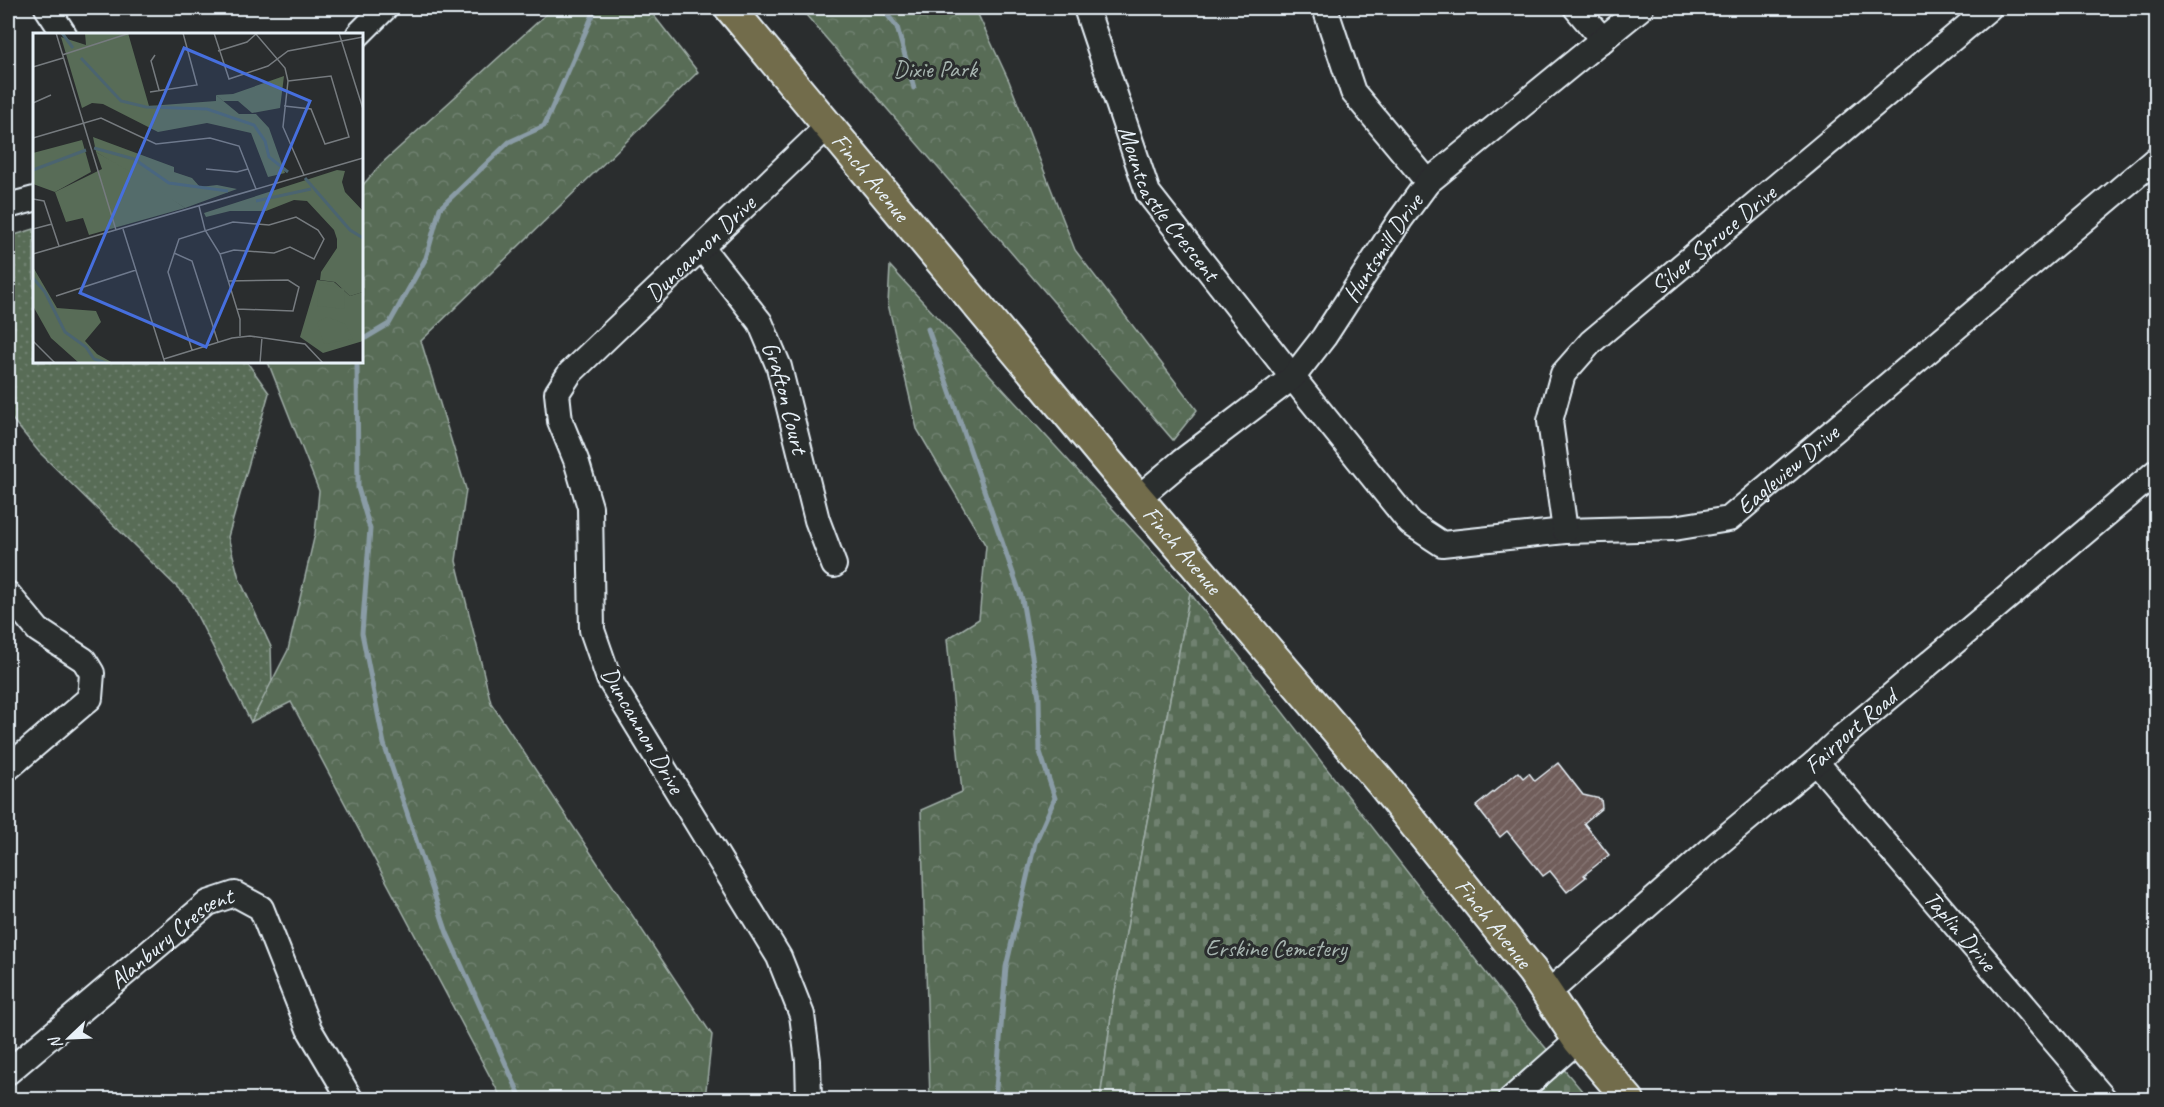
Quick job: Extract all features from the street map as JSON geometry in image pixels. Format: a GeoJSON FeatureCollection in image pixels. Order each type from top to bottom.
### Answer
{"type":"FeatureCollection","features":[{"type":"Feature","properties":{"kind":"main road","name":"Finch Avenue"},"geometry":{"type":"LineString","coordinates":[[730,8],[1138,498],[1383,785],[1548,993],[1578,1040],[1629,1100]]}},
{"type":"Feature","properties":{"kind":"street"},"geometry":{"type":"LineString","coordinates":[[47,8],[63,33]]}},
{"type":"Feature","properties":{"kind":"street"},"geometry":{"type":"LineString","coordinates":[[360,33],[385,8]]}},
{"type":"Feature","properties":{"kind":"street","name":"Mountcastle Crescent"},"geometry":{"type":"LineString","coordinates":[[1086,8],[1148,193],[1293,377]]}},
{"type":"Feature","properties":{"kind":"street"},"geometry":{"type":"LineString","coordinates":[[1325,8],[1353,92],[1428,182]]}},
{"type":"Feature","properties":{"kind":"street"},"geometry":{"type":"LineString","coordinates":[[1576,8],[1603,40]]}},
{"type":"Feature","properties":{"kind":"street","name":"Huntsmill Drive"},"geometry":{"type":"LineString","coordinates":[[1138,498],[1181,462],[1293,377],[1324,338],[1400,220],[1428,182],[1641,8]]}},
{"type":"Feature","properties":{"kind":"street","name":"Silver Spruce Drive"},"geometry":{"type":"LineString","coordinates":[[1565,531],[1550,422],[1563,374],[1591,342],[1989,8]]}},
{"type":"Feature","properties":{"kind":"street","name":"Duncannon Drive"},"geometry":{"type":"LineString","coordinates":[[809,1100],[808,1061],[802,1015],[779,957],[609,679],[592,630],[590,507],[576,460],[560,420],[557,393],[570,373],[829,125]]}},
{"type":"Feature","properties":{"kind":"street","name":"Eagleview Drive"},"geometry":{"type":"LineString","coordinates":[[1293,377],[1410,523],[1442,544],[1565,531],[1674,528],[1729,519],[2157,159]]}},
{"type":"Feature","properties":{"kind":"street"},"geometry":{"type":"LineString","coordinates":[[8,206],[33,199]]}},
{"type":"Feature","properties":{"kind":"street","name":"Grafton Court"},"geometry":{"type":"LineString","coordinates":[[702,248],[760,322],[779,367],[817,520],[834,565]]}},
{"type":"Feature","properties":{"kind":"street","name":"Fairport Road"},"geometry":{"type":"LineString","coordinates":[[1548,993],[1841,738],[2157,472]]}},
{"type":"Feature","properties":{"kind":"street"},"geometry":{"type":"LineString","coordinates":[[8,594],[38,630],[84,660],[92,673],[90,698],[8,768]]}},
{"type":"Feature","properties":{"kind":"street","name":"Taplin Drive"},"geometry":{"type":"LineString","coordinates":[[1816,762],[2105,1100]]}},
{"type":"Feature","properties":{"kind":"street","name":"Alanbury Crescent"},"geometry":{"type":"LineString","coordinates":[[8,1072],[208,903],[235,894],[261,908],[309,1029],[351,1100]]}},
{"type":"Feature","properties":{"kind":"street"},"geometry":{"type":"LineString","coordinates":[[1510,1100],[1578,1040]]}},
{"type":"Feature","properties":{"kind":"green space"},"geometry":{"type":"Polygon","coordinates":[[[553,8],[648,8],[698,72],[421,341],[466,489],[456,561],[491,703],[712,1035],[705,1099],[502,1099],[291,702],[251,722],[288,650],[315,534],[319,491],[268,363],[363,363],[363,185],[381,164],[553,8]]]}},
{"type":"Feature","properties":{"kind":"green space","name":"Dixie Park"},"geometry":{"type":"Polygon","coordinates":[[[800,8],[975,8],[1009,81],[1075,250],[1197,410],[1173,440],[800,8]]]}},
{"type":"Feature","properties":{"kind":"green space"},"geometry":{"type":"Polygon","coordinates":[[[33,229],[33,363],[248,363],[269,393],[228,537],[239,578],[271,647],[272,684],[251,722],[188,598],[39,452],[8,414],[8,237],[33,229]]]}},
{"type":"Feature","properties":{"kind":"green space"},"geometry":{"type":"Polygon","coordinates":[[[890,266],[1190,593],[1113,1002],[1100,1099],[930,1099],[921,810],[962,792],[947,639],[979,619],[986,546],[917,429],[888,304],[890,266]]]}},
{"type":"Feature","properties":{"kind":"green space","name":"Erskine Cemetery"},"geometry":{"type":"Polygon","coordinates":[[[1190,593],[1528,1027],[1589,1099],[1100,1100],[1113,1002],[1190,593]]]}},
{"type":"Feature","properties":{"kind":"building"},"geometry":{"type":"Polygon","coordinates":[[[1558,763],[1583,795],[1601,799],[1602,808],[1584,823],[1609,855],[1567,892],[1550,871],[1543,876],[1507,831],[1500,837],[1476,806],[1518,772],[1523,778],[1529,773],[1535,781],[1558,763]]]}},
{"type":"Feature","properties":{"kind":"waterway"},"geometry":{"type":"LineString","coordinates":[[363,339],[389,324],[426,258],[440,208],[509,142],[544,126],[596,8]]}},
{"type":"Feature","properties":{"kind":"waterway"},"geometry":{"type":"LineString","coordinates":[[882,8],[897,27],[914,88]]}},
{"type":"Feature","properties":{"kind":"waterway"},"geometry":{"type":"LineString","coordinates":[[928,329],[1022,599],[1039,697],[1040,752],[1055,798],[1035,843],[1006,967],[995,1100]]}},
{"type":"Feature","properties":{"kind":"waterway"},"geometry":{"type":"LineString","coordinates":[[357,363],[358,488],[370,529],[362,633],[384,744],[447,933],[522,1100]]}}]}
